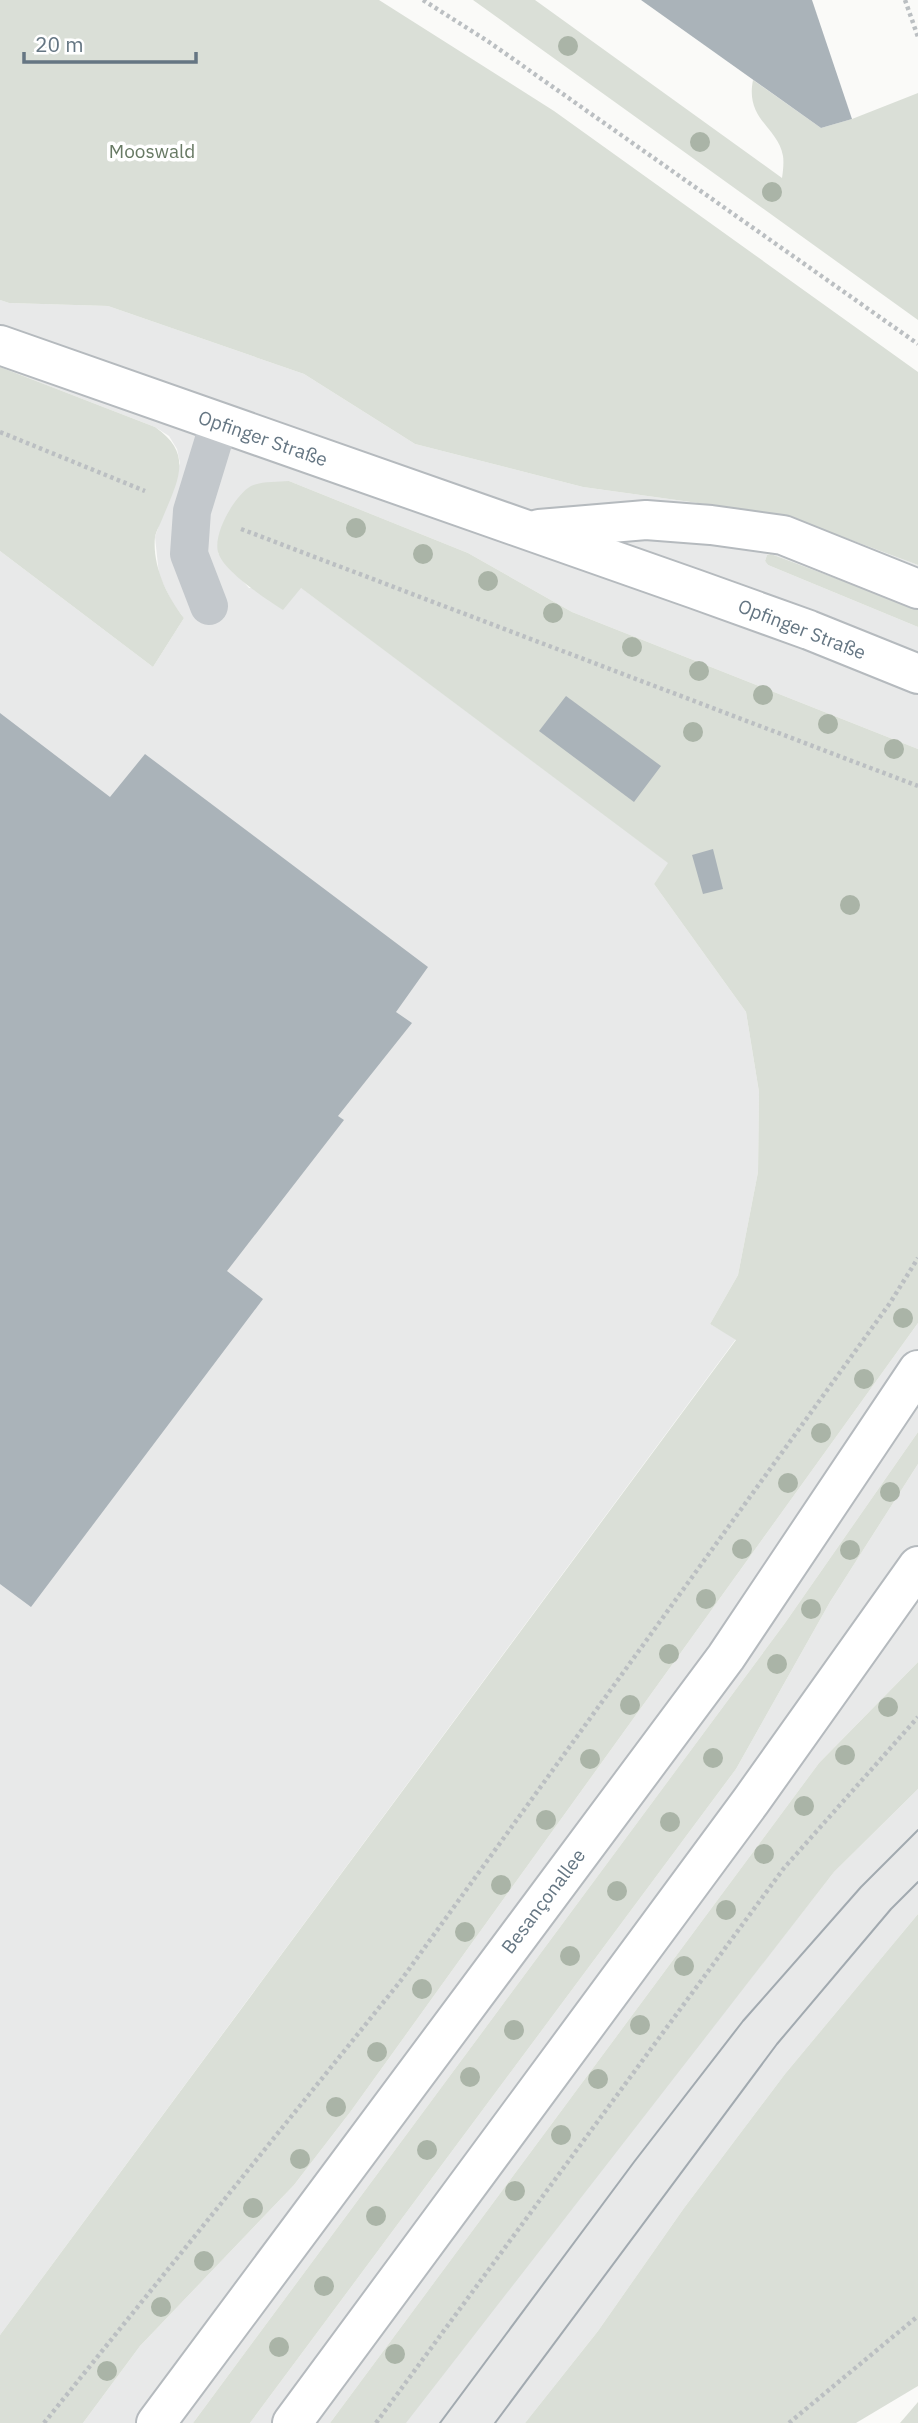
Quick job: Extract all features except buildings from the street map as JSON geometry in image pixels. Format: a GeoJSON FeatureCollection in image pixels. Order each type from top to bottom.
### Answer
{"type":"FeatureCollection","features":[{"type":"Feature","properties":{"kind":"main road","name":"Opfinger Straße"},"geometry":{"type":"LineString","coordinates":[[0,345],[809,630],[918,674]]}},
{"type":"Feature","properties":{"kind":"main road","name":"Opfinger Straße"},"geometry":{"type":"LineString","coordinates":[[527,530],[646,520],[711,525],[783,535],[918,589]]}},
{"type":"Feature","properties":{"kind":"main road","name":"Besançonallee"},"geometry":{"type":"LineString","coordinates":[[156,2423],[726,1657],[918,1370]]}},
{"type":"Feature","properties":{"kind":"main road"},"geometry":{"type":"LineString","coordinates":[[292,2423],[751,1801],[918,1566]]}},
{"type":"Feature","properties":{"kind":"lane"},"geometry":{"type":"LineString","coordinates":[[209,606],[189,554],[192,510],[219,423]]}},
{"type":"Feature","properties":{"kind":"path"},"geometry":{"type":"LineString","coordinates":[[423,0],[489,42],[918,344]]}},
{"type":"Feature","properties":{"kind":"path"},"geometry":{"type":"LineString","coordinates":[[905,0],[918,37]]}},
{"type":"Feature","properties":{"kind":"path"},"geometry":{"type":"LineString","coordinates":[[0,432],[192,510],[918,786]]}},
{"type":"Feature","properties":{"kind":"path"},"geometry":{"type":"LineString","coordinates":[[44,2423],[399,1983],[890,1303],[918,1258]]}},
{"type":"Feature","properties":{"kind":"path"},"geometry":{"type":"LineString","coordinates":[[376,2423],[784,1868],[918,1717]]}},
{"type":"Feature","properties":{"kind":"path"},"geometry":{"type":"LineString","coordinates":[[790,2423],[918,2316]]}},
{"type":"Feature","properties":{"kind":"shaded area"},"geometry":{"type":"Polygon","coordinates":[[[0,300],[9,303],[108,306],[304,374],[415,444],[583,487],[784,515],[918,565],[918,609],[771,554],[767,555],[765,561],[768,565],[918,627],[918,749],[572,612],[468,553],[289,481],[218,553],[249,588],[300,587],[669,863],[654,884],[746,1012],[759,1092],[758,1172],[738,1275],[710,1324],[736,1339],[0,2335],[0,551],[153,667],[184,618],[173,604],[159,575],[155,537],[180,463],[177,449],[169,436],[155,427],[0,367],[0,300]]]}},
{"type":"Feature","properties":{"kind":"shaded area"},"geometry":{"type":"Polygon","coordinates":[[[918,1323],[918,1432],[785,1623],[193,2423],[83,2423],[140,2346],[294,2185],[351,2111],[918,1323]]]}},
{"type":"Feature","properties":{"kind":"shaded area"},"geometry":{"type":"Polygon","coordinates":[[[918,1464],[918,1662],[819,1763],[330,2423],[250,2423],[736,1769],[830,1602],[918,1464]]]}},
{"type":"Feature","properties":{"kind":"shaded area"},"geometry":{"type":"Polygon","coordinates":[[[918,1789],[918,1914],[785,2074],[684,2208],[598,2331],[525,2423],[403,2423],[834,1872],[918,1789]]]}},
{"type":"Feature","properties":{"kind":"green space","name":"Mooswald"},"geometry":{"type":"Polygon","coordinates":[[[0,0],[379,0],[554,111],[918,372],[918,565],[784,515],[583,487],[415,444],[304,374],[108,306],[9,303],[0,300],[0,0]]]}},
{"type":"Feature","properties":{"kind":"green space"},"geometry":{"type":"Polygon","coordinates":[[[473,0],[535,0],[782,178],[783,156],[780,146],[754,105],[753,80],[821,128],[918,93],[918,320],[473,0]]]}},
{"type":"Feature","properties":{"kind":"green space"},"geometry":{"type":"Polygon","coordinates":[[[0,367],[155,427],[175,447],[179,458],[177,479],[156,535],[155,548],[162,580],[184,618],[153,667],[0,551],[0,367]]]}},
{"type":"Feature","properties":{"kind":"green space"},"geometry":{"type":"Polygon","coordinates":[[[289,481],[468,553],[572,612],[918,749],[918,1323],[351,2111],[294,2185],[140,2346],[83,2423],[0,2423],[0,2335],[736,1340],[710,1324],[738,1275],[758,1172],[759,1092],[746,1012],[654,884],[668,863],[301,588],[283,610],[228,568],[218,552],[217,544],[222,525],[238,497],[251,486],[265,482],[289,481]]]}},
{"type":"Feature","properties":{"kind":"green space"},"geometry":{"type":"Polygon","coordinates":[[[771,554],[918,609],[918,627],[768,565],[765,561],[767,555],[771,554]]]}},
{"type":"Feature","properties":{"kind":"green space"},"geometry":{"type":"Polygon","coordinates":[[[918,1432],[918,1464],[830,1602],[736,1769],[250,2423],[193,2423],[785,1623],[918,1432]]]}},
{"type":"Feature","properties":{"kind":"green space"},"geometry":{"type":"Polygon","coordinates":[[[918,1662],[918,1789],[834,1872],[406,2423],[330,2423],[819,1763],[918,1662]]]}},
{"type":"Feature","properties":{"kind":"green space"},"geometry":{"type":"Polygon","coordinates":[[[918,1914],[918,2386],[856,2423],[525,2423],[598,2331],[684,2208],[785,2074],[918,1914]]]}},
{"type":"Feature","properties":{"kind":"green space"},"geometry":{"type":"Polygon","coordinates":[[[918,2402],[918,2423],[900,2423],[918,2402]]]}},
{"type":"Feature","properties":{"kind":"tram line"},"geometry":{"type":"LineString","coordinates":[[440,2423],[634,2162],[743,2021],[861,1887],[918,1830]]}},
{"type":"Feature","properties":{"kind":"tram line"},"geometry":{"type":"LineString","coordinates":[[495,2423],[777,2044],[891,1909],[918,1882]]}}]}
